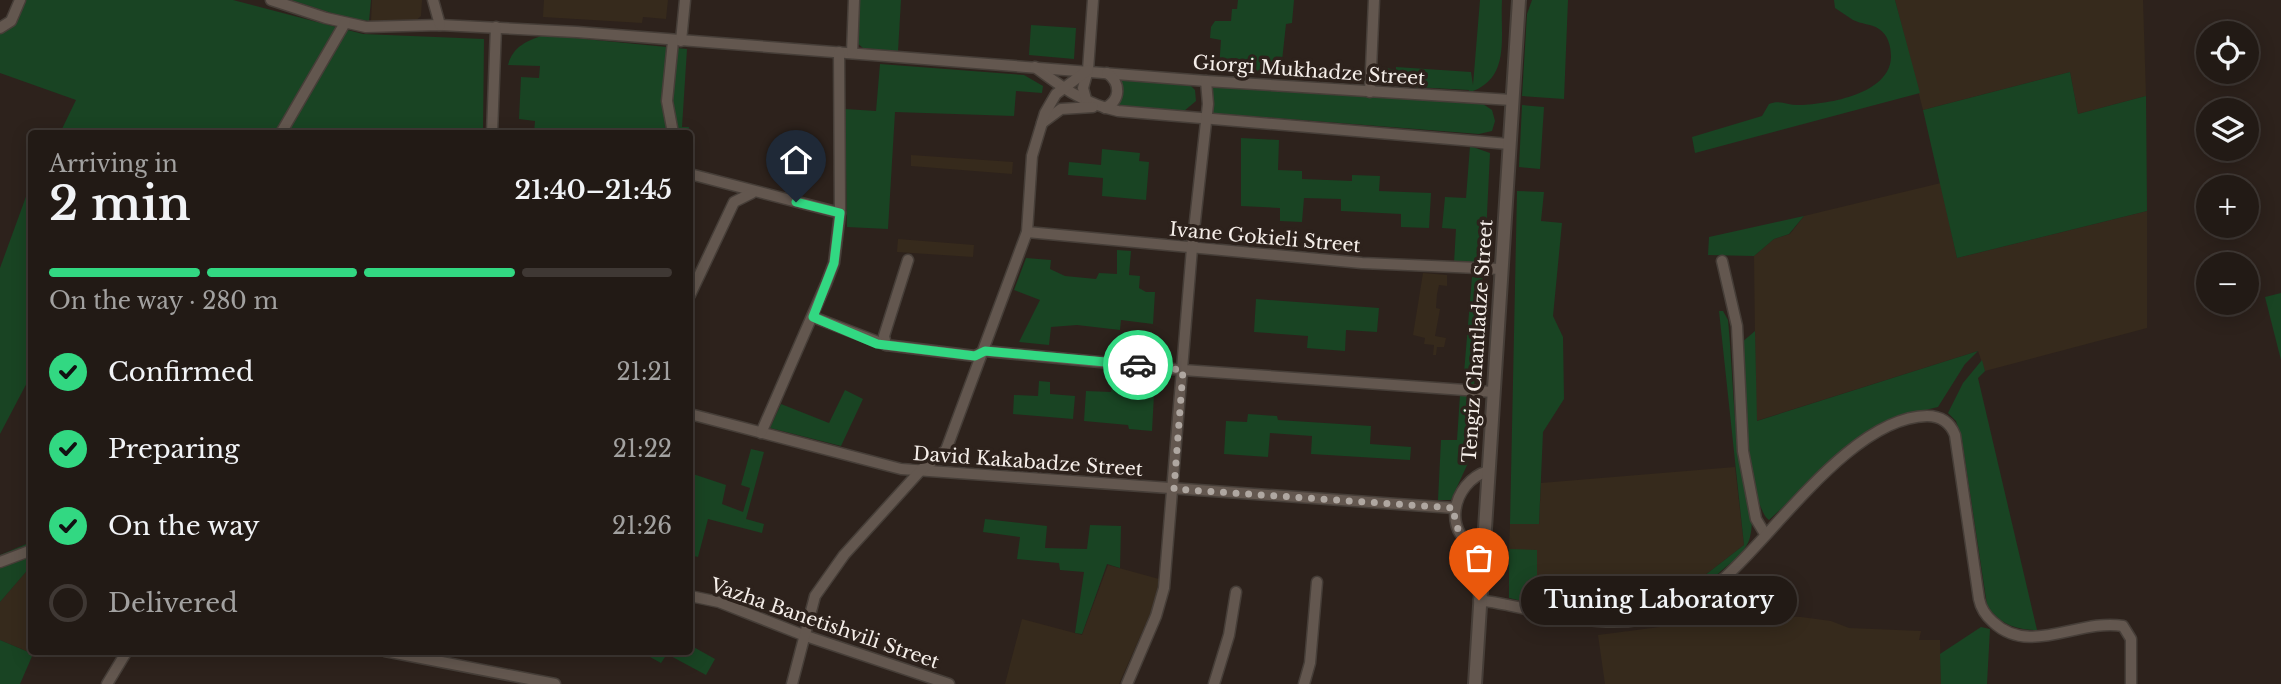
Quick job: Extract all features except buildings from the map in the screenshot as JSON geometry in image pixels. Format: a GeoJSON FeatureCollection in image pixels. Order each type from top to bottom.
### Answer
{"type":"FeatureCollection","features":[{"type":"Feature","properties":{"kind":"street"},"geometry":{"type":"LineString","coordinates":[[0,28],[11,21],[20,0]]}},
{"type":"Feature","properties":{"kind":"street","name":"Giorgi Mukhadze Street"},"geometry":{"type":"LineString","coordinates":[[271,0],[366,27],[496,27],[1206,81],[1512,100]]}},
{"type":"Feature","properties":{"kind":"street"},"geometry":{"type":"LineString","coordinates":[[433,0],[440,25]]}},
{"type":"Feature","properties":{"kind":"street"},"geometry":{"type":"LineString","coordinates":[[672,130],[667,101],[685,0]]}},
{"type":"Feature","properties":{"kind":"street"},"geometry":{"type":"LineString","coordinates":[[852,53],[854,0]]}},
{"type":"Feature","properties":{"kind":"street"},"geometry":{"type":"LineString","coordinates":[[1090,105],[1083,88],[1088,71],[1093,0]]}},
{"type":"Feature","properties":{"kind":"street"},"geometry":{"type":"LineString","coordinates":[[1370,92],[1374,0]]}},
{"type":"Feature","properties":{"kind":"street","name":"Tengiz Chantladze Street"},"geometry":{"type":"LineString","coordinates":[[1475,684],[1518,0]]}},
{"type":"Feature","properties":{"kind":"street"},"geometry":{"type":"LineString","coordinates":[[283,130],[345,23]]}},
{"type":"Feature","properties":{"kind":"street"},"geometry":{"type":"LineString","coordinates":[[492,130],[496,27]]}},
{"type":"Feature","properties":{"kind":"street"},"geometry":{"type":"LineString","coordinates":[[761,433],[834,263],[840,213],[839,52]]}},
{"type":"Feature","properties":{"kind":"street"},"geometry":{"type":"LineString","coordinates":[[1035,67],[1090,105]]}},
{"type":"Feature","properties":{"kind":"street"},"geometry":{"type":"LineString","coordinates":[[792,684],[815,596],[829,575],[921,470],[946,450],[1027,232],[1032,156],[1042,123],[1050,102],[1063,88],[1088,71]]}},
{"type":"Feature","properties":{"kind":"street"},"geometry":{"type":"LineString","coordinates":[[1104,72],[1114,79],[1118,90],[1115,101],[1105,108]]}},
{"type":"Feature","properties":{"kind":"street"},"geometry":{"type":"LineString","coordinates":[[1127,684],[1161,603],[1174,489],[1192,248],[1206,120],[1206,81]]}},
{"type":"Feature","properties":{"kind":"street"},"geometry":{"type":"LineString","coordinates":[[1042,123],[1061,109],[1090,105],[1206,120],[1509,144]]}},
{"type":"Feature","properties":{"kind":"street"},"geometry":{"type":"LineString","coordinates":[[693,175],[840,213]]}},
{"type":"Feature","properties":{"kind":"street"},"geometry":{"type":"LineString","coordinates":[[693,289],[734,201],[756,192]]}},
{"type":"Feature","properties":{"kind":"street","name":"Ivane Gokieli Street"},"geometry":{"type":"LineString","coordinates":[[1027,232],[1362,263],[1501,269]]}},
{"type":"Feature","properties":{"kind":"street"},"geometry":{"type":"LineString","coordinates":[[886,345],[884,336],[908,260]]}},
{"type":"Feature","properties":{"kind":"street"},"geometry":{"type":"LineString","coordinates":[[1722,261],[1734,303],[1737,326],[1742,442],[1756,519],[1765,534]]}},
{"type":"Feature","properties":{"kind":"street"},"geometry":{"type":"LineString","coordinates":[[813,317],[886,345],[975,356],[985,351],[1183,370],[1493,392]]}},
{"type":"Feature","properties":{"kind":"street","name":"David Kakabadze Street"},"geometry":{"type":"LineString","coordinates":[[693,415],[901,469],[1454,508]]}},
{"type":"Feature","properties":{"kind":"street"},"geometry":{"type":"LineString","coordinates":[[1479,600],[1595,623],[1666,614],[1684,607],[1723,579],[1821,478],[1874,434],[1900,420],[1938,418],[1952,426],[1955,435],[1979,599],[1986,615],[2001,629],[2018,637],[2123,625],[2131,639],[2131,684]]}},
{"type":"Feature","properties":{"kind":"street"},"geometry":{"type":"LineString","coordinates":[[1483,550],[1473,547],[1461,535],[1454,508],[1465,484],[1477,474],[1488,471]]}},
{"type":"Feature","properties":{"kind":"street"},"geometry":{"type":"LineString","coordinates":[[0,562],[28,552]]}},
{"type":"Feature","properties":{"kind":"street"},"geometry":{"type":"LineString","coordinates":[[1304,684],[1310,663],[1318,582]]}},
{"type":"Feature","properties":{"kind":"street"},"geometry":{"type":"LineString","coordinates":[[1214,684],[1229,635],[1236,592]]}},
{"type":"Feature","properties":{"kind":"street","name":"Vazha Banetishvili Street"},"geometry":{"type":"LineString","coordinates":[[693,597],[719,602],[803,635],[949,684]]}},
{"type":"Feature","properties":{"kind":"street"},"geometry":{"type":"LineString","coordinates":[[107,684],[125,655]]}},
{"type":"Feature","properties":{"kind":"street"},"geometry":{"type":"LineString","coordinates":[[406,655],[555,684]]}},
{"type":"Feature","properties":{"kind":"shaded area"},"geometry":{"type":"Polygon","coordinates":[[[372,0],[422,0],[421,16],[413,23],[371,21],[372,0]]]}},
{"type":"Feature","properties":{"kind":"shaded area"},"geometry":{"type":"Polygon","coordinates":[[[544,0],[668,0],[666,19],[643,17],[642,23],[543,17],[544,0]]]}},
{"type":"Feature","properties":{"kind":"shaded area"},"geometry":{"type":"Polygon","coordinates":[[[1895,0],[2143,0],[2146,96],[2078,114],[2070,72],[1923,110],[1895,0]]]}},
{"type":"Feature","properties":{"kind":"shaded area"},"geometry":{"type":"Polygon","coordinates":[[[911,155],[1013,162],[1012,174],[911,166],[911,155]]]}},
{"type":"Feature","properties":{"kind":"shaded area"},"geometry":{"type":"Polygon","coordinates":[[[1941,183],[1957,258],[2147,211],[2147,328],[1985,371],[1978,351],[1756,421],[1754,256],[1774,239],[1790,234],[1804,216],[1941,183]]]}},
{"type":"Feature","properties":{"kind":"shaded area"},"geometry":{"type":"Polygon","coordinates":[[[898,239],[974,245],[973,257],[897,252],[898,239]]]}},
{"type":"Feature","properties":{"kind":"shaded area"},"geometry":{"type":"Polygon","coordinates":[[[1423,273],[1447,275],[1447,286],[1439,285],[1437,294],[1436,308],[1440,309],[1435,336],[1446,338],[1444,347],[1437,347],[1436,355],[1433,355],[1434,345],[1424,344],[1425,338],[1413,335],[1423,273]]]}},
{"type":"Feature","properties":{"kind":"shaded area"},"geometry":{"type":"Polygon","coordinates":[[[1735,467],[1744,545],[1691,586],[1536,588],[1509,549],[1510,524],[1539,524],[1541,483],[1735,467]]]}},
{"type":"Feature","properties":{"kind":"shaded area"},"geometry":{"type":"Polygon","coordinates":[[[1108,565],[1159,579],[1154,605],[1119,684],[1005,684],[1022,619],[1082,635],[1108,565]]]}},
{"type":"Feature","properties":{"kind":"shaded area"},"geometry":{"type":"Polygon","coordinates":[[[28,569],[28,652],[0,640],[0,602],[28,569]]]}},
{"type":"Feature","properties":{"kind":"shaded area"},"geometry":{"type":"Polygon","coordinates":[[[1752,615],[1831,621],[1849,628],[1921,631],[1919,640],[1940,640],[1941,684],[1605,684],[1598,635],[1752,615]]]}},
{"type":"Feature","properties":{"kind":"green space"},"geometry":{"type":"Polygon","coordinates":[[[24,0],[233,0],[363,34],[484,39],[483,130],[61,130],[76,100],[0,73],[0,31],[11,28],[24,0]]]}},
{"type":"Feature","properties":{"kind":"green space"},"geometry":{"type":"Polygon","coordinates":[[[291,0],[371,0],[369,21],[347,18],[291,0]]]}},
{"type":"Feature","properties":{"kind":"green space"},"geometry":{"type":"Polygon","coordinates":[[[855,0],[901,0],[898,51],[863,48],[856,42],[855,0]]]}},
{"type":"Feature","properties":{"kind":"green space"},"geometry":{"type":"Polygon","coordinates":[[[1238,0],[1294,0],[1292,23],[1286,24],[1281,70],[1270,72],[1219,69],[1221,40],[1210,38],[1211,27],[1215,21],[1231,21],[1232,9],[1237,9],[1238,0]]]}},
{"type":"Feature","properties":{"kind":"green space"},"geometry":{"type":"Polygon","coordinates":[[[1480,0],[1502,0],[1501,56],[1492,78],[1482,87],[1468,93],[1469,90],[1414,87],[1381,80],[1381,67],[1396,70],[1396,67],[1471,72],[1473,85],[1480,0]]]}},
{"type":"Feature","properties":{"kind":"green space"},"geometry":{"type":"Polygon","coordinates":[[[1532,0],[1568,0],[1564,99],[1522,96],[1527,14],[1532,0]]]}},
{"type":"Feature","properties":{"kind":"green space"},"geometry":{"type":"Polygon","coordinates":[[[1834,0],[1895,0],[1920,93],[1695,153],[1692,137],[1762,116],[1769,104],[1777,102],[1800,105],[1841,99],[1869,88],[1880,80],[1888,70],[1891,57],[1887,38],[1876,27],[1853,20],[1835,8],[1834,0]]]}},
{"type":"Feature","properties":{"kind":"green space"},"geometry":{"type":"Polygon","coordinates":[[[1031,25],[1076,28],[1074,59],[1029,55],[1031,25]]]}},
{"type":"Feature","properties":{"kind":"green space"},"geometry":{"type":"Polygon","coordinates":[[[544,35],[687,49],[682,127],[689,127],[688,130],[534,130],[535,121],[519,119],[521,77],[539,78],[540,66],[508,65],[513,53],[526,42],[544,35]]]}},
{"type":"Feature","properties":{"kind":"green space"},"geometry":{"type":"Polygon","coordinates":[[[880,64],[1024,75],[1043,86],[1042,93],[1016,91],[1014,116],[895,112],[888,229],[847,227],[845,109],[876,111],[880,64]]]}},
{"type":"Feature","properties":{"kind":"green space"},"geometry":{"type":"Polygon","coordinates":[[[2070,72],[2078,114],[2146,96],[2147,211],[1957,258],[1923,110],[2070,72]]]}},
{"type":"Feature","properties":{"kind":"green space"},"geometry":{"type":"Polygon","coordinates":[[[1119,78],[1189,84],[1195,90],[1196,101],[1184,111],[1118,106],[1123,92],[1119,78]]]}},
{"type":"Feature","properties":{"kind":"green space"},"geometry":{"type":"Polygon","coordinates":[[[1213,85],[1483,104],[1492,110],[1495,121],[1492,131],[1479,134],[1212,113],[1213,85]]]}},
{"type":"Feature","properties":{"kind":"green space"},"geometry":{"type":"Polygon","coordinates":[[[1522,105],[1544,107],[1540,169],[1519,167],[1522,105]]]}},
{"type":"Feature","properties":{"kind":"green space"},"geometry":{"type":"Polygon","coordinates":[[[1241,138],[1279,140],[1278,170],[1302,171],[1302,179],[1352,181],[1352,175],[1380,176],[1379,191],[1431,193],[1429,228],[1401,227],[1401,214],[1341,211],[1341,199],[1304,198],[1302,222],[1280,221],[1280,208],[1241,206],[1241,138]]]}},
{"type":"Feature","properties":{"kind":"green space"},"geometry":{"type":"Polygon","coordinates":[[[1470,146],[1490,153],[1485,255],[1476,263],[1454,263],[1456,229],[1442,228],[1445,197],[1466,198],[1470,146]]]}},
{"type":"Feature","properties":{"kind":"green space"},"geometry":{"type":"Polygon","coordinates":[[[1102,149],[1140,153],[1139,161],[1149,162],[1146,200],[1102,196],[1103,178],[1068,175],[1069,162],[1101,165],[1102,149]]]}},
{"type":"Feature","properties":{"kind":"green space"},"geometry":{"type":"Polygon","coordinates":[[[28,191],[28,381],[0,434],[0,268],[28,191]]]}},
{"type":"Feature","properties":{"kind":"green space"},"geometry":{"type":"Polygon","coordinates":[[[1517,191],[1544,192],[1541,221],[1562,223],[1553,316],[1563,337],[1564,399],[1543,432],[1539,524],[1510,524],[1517,191]]]}},
{"type":"Feature","properties":{"kind":"green space"},"geometry":{"type":"Polygon","coordinates":[[[1804,216],[1789,234],[1774,239],[1754,256],[1708,255],[1709,237],[1804,216]]]}},
{"type":"Feature","properties":{"kind":"green space"},"geometry":{"type":"Polygon","coordinates":[[[1117,250],[1131,251],[1129,275],[1140,276],[1139,288],[1146,292],[1155,292],[1153,324],[1121,320],[1120,330],[1077,325],[1051,327],[1049,345],[1019,342],[1040,300],[1014,290],[1026,258],[1051,260],[1050,269],[1065,276],[1096,279],[1099,273],[1117,274],[1117,250]]]}},
{"type":"Feature","properties":{"kind":"green space"},"geometry":{"type":"Polygon","coordinates":[[[1472,277],[1483,278],[1474,386],[1463,385],[1472,277]]]}},
{"type":"Feature","properties":{"kind":"green space"},"geometry":{"type":"Polygon","coordinates":[[[2281,293],[2281,360],[2265,297],[2281,293]]]}},
{"type":"Feature","properties":{"kind":"green space"},"geometry":{"type":"Polygon","coordinates":[[[1256,299],[1379,308],[1377,332],[1346,330],[1345,351],[1307,348],[1308,336],[1254,332],[1256,299]]]}},
{"type":"Feature","properties":{"kind":"green space"},"geometry":{"type":"Polygon","coordinates":[[[1719,311],[1723,311],[1728,320],[1738,448],[1752,515],[1750,537],[1745,548],[1694,592],[1644,612],[1593,614],[1509,598],[1509,549],[1537,550],[1537,588],[1691,586],[1744,545],[1719,311]]]}},
{"type":"Feature","properties":{"kind":"green space"},"geometry":{"type":"Polygon","coordinates":[[[1755,331],[1757,421],[1978,351],[1965,364],[1938,407],[1900,416],[1875,428],[1833,461],[1769,520],[1762,510],[1756,491],[1743,381],[1741,343],[1755,331]]]}},
{"type":"Feature","properties":{"kind":"green space"},"geometry":{"type":"Polygon","coordinates":[[[1982,360],[1985,371],[1978,378],[2037,630],[2009,625],[1997,617],[1987,605],[1962,440],[1956,421],[1948,413],[1963,383],[1982,360]]]}},
{"type":"Feature","properties":{"kind":"green space"},"geometry":{"type":"Polygon","coordinates":[[[1123,373],[1155,376],[1152,431],[1129,429],[1128,425],[1084,421],[1086,391],[1111,392],[1112,387],[1122,387],[1123,373]]]}},
{"type":"Feature","properties":{"kind":"green space"},"geometry":{"type":"Polygon","coordinates":[[[1039,381],[1050,382],[1050,394],[1075,396],[1073,419],[1013,414],[1014,395],[1038,396],[1039,381]]]}},
{"type":"Feature","properties":{"kind":"green space"},"geometry":{"type":"Polygon","coordinates":[[[845,390],[863,399],[841,446],[770,428],[781,404],[829,423],[845,390]]]}},
{"type":"Feature","properties":{"kind":"green space"},"geometry":{"type":"Polygon","coordinates":[[[1460,395],[1475,398],[1468,463],[1451,500],[1438,500],[1441,440],[1457,440],[1460,395]]]}},
{"type":"Feature","properties":{"kind":"green space"},"geometry":{"type":"Polygon","coordinates":[[[1248,414],[1277,416],[1278,420],[1371,426],[1370,444],[1411,447],[1410,460],[1311,454],[1312,436],[1270,433],[1268,457],[1224,454],[1226,421],[1247,422],[1248,414]]]}},
{"type":"Feature","properties":{"kind":"green space"},"geometry":{"type":"Polygon","coordinates":[[[751,449],[764,452],[746,519],[764,524],[762,533],[708,519],[698,557],[693,556],[693,474],[726,485],[722,504],[743,512],[750,488],[741,485],[751,449]]]}},
{"type":"Feature","properties":{"kind":"green space"},"geometry":{"type":"Polygon","coordinates":[[[985,519],[1047,526],[1045,548],[1087,549],[1090,525],[1121,526],[1120,568],[1107,564],[1082,634],[1075,633],[1084,572],[1060,570],[1059,563],[1017,559],[1020,537],[983,532],[985,519]]]}},
{"type":"Feature","properties":{"kind":"green space"},"geometry":{"type":"Polygon","coordinates":[[[28,543],[28,569],[0,602],[0,555],[28,543]]]}},
{"type":"Feature","properties":{"kind":"green space"},"geometry":{"type":"Polygon","coordinates":[[[1981,627],[1990,629],[1987,684],[1941,684],[1940,654],[1981,627]]]}},
{"type":"Feature","properties":{"kind":"green space"},"geometry":{"type":"Polygon","coordinates":[[[0,640],[33,655],[20,684],[0,684],[0,640]]]}},
{"type":"Feature","properties":{"kind":"green space"},"geometry":{"type":"Polygon","coordinates":[[[693,647],[715,659],[706,675],[669,655],[693,655],[693,647]]]}},
{"type":"Feature","properties":{"kind":"green space"},"geometry":{"type":"Polygon","coordinates":[[[646,655],[666,655],[661,663],[646,655]]]}},
{"type":"Feature","properties":{"kind":"way so far"},"geometry":{"type":"LineString","coordinates":[[1138,365],[1183,370],[1174,489],[1454,508],[1454,517],[1465,541],[1483,550],[1479,600]]}},
{"type":"Feature","properties":{"kind":"place","name":"Tuning Laboratory"},"geometry":{"type":"Point","coordinates":[1479,600]}},
{"type":"Feature","properties":{"kind":"route"},"geometry":{"type":"LineString","coordinates":[[796,202],[840,213],[834,263],[813,317],[877,344],[975,356],[985,351],[1138,365]]}}]}
